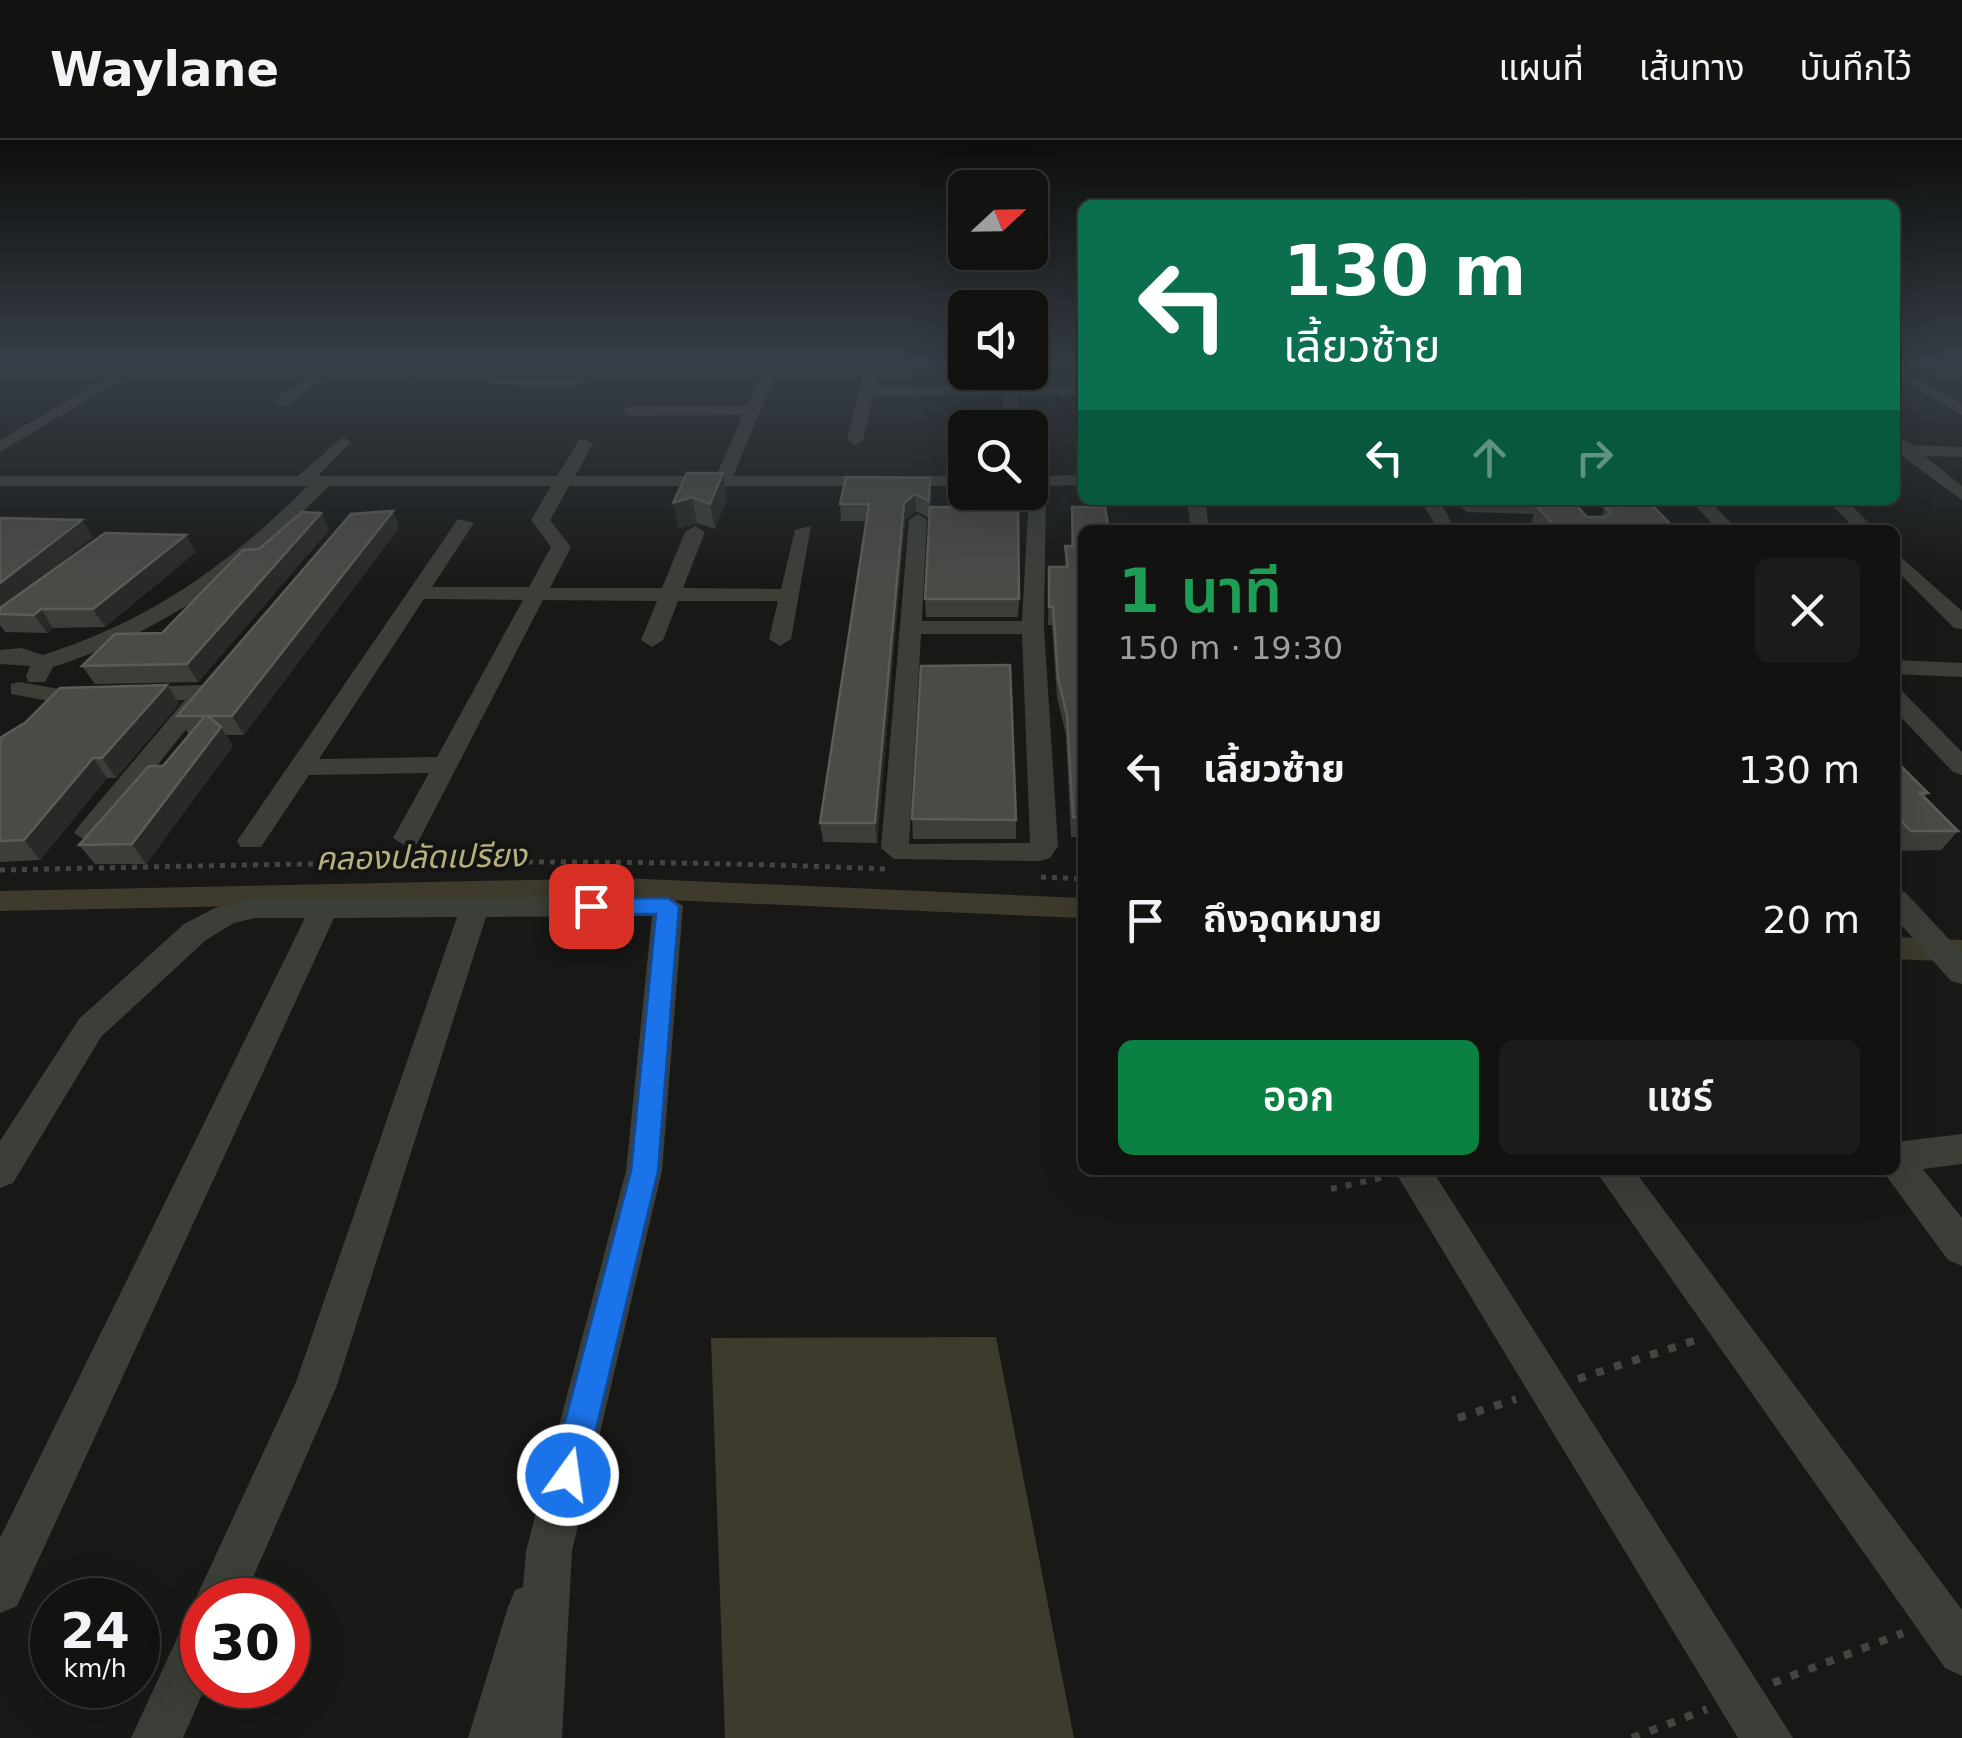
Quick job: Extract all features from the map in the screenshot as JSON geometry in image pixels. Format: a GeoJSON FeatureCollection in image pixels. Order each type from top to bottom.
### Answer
{"type":"FeatureCollection","features":[{"type":"Feature","properties":{"kind":"street"},"geometry":{"type":"LineString","coordinates":[[722,481],[741,439]]}},
{"type":"Feature","properties":{"kind":"street"},"geometry":{"type":"LineString","coordinates":[[0,657],[21,654],[43,662],[92,648],[175,611],[245,557],[343,442]]}},
{"type":"Feature","properties":{"kind":"street"},"geometry":{"type":"LineString","coordinates":[[407,838],[560,548],[540,520],[585,444]]}},
{"type":"Feature","properties":{"kind":"street"},"geometry":{"type":"LineString","coordinates":[[1900,445],[1962,444]]}},
{"type":"Feature","properties":{"kind":"street"},"geometry":{"type":"LineString","coordinates":[[1900,445],[1962,452]]}},
{"type":"Feature","properties":{"kind":"street"},"geometry":{"type":"LineString","coordinates":[[1900,447],[1962,495]]}},
{"type":"Feature","properties":{"kind":"street"},"geometry":{"type":"LineString","coordinates":[[1048,481],[1078,480]]}},
{"type":"Feature","properties":{"kind":"street"},"geometry":{"type":"LineString","coordinates":[[0,481],[948,481]]}},
{"type":"Feature","properties":{"kind":"street"},"geometry":{"type":"LineString","coordinates":[[1466,505],[1518,505]]}},
{"type":"Feature","properties":{"kind":"street"},"geometry":{"type":"LineString","coordinates":[[1569,505],[1586,525]]}},
{"type":"Feature","properties":{"kind":"street"},"geometry":{"type":"LineString","coordinates":[[1703,505],[1724,525]]}},
{"type":"Feature","properties":{"kind":"street"},"geometry":{"type":"LineString","coordinates":[[1841,505],[1862,525]]}},
{"type":"Feature","properties":{"kind":"street"},"geometry":{"type":"LineString","coordinates":[[918,520],[894,848],[904,853],[1030,855],[1044,846],[1033,628],[1034,510]]}},
{"type":"Feature","properties":{"kind":"street"},"geometry":{"type":"LineString","coordinates":[[251,840],[465,523]]}},
{"type":"Feature","properties":{"kind":"street"},"geometry":{"type":"LineString","coordinates":[[780,639],[804,530]]}},
{"type":"Feature","properties":{"kind":"street"},"geometry":{"type":"LineString","coordinates":[[652,640],[695,532]]}},
{"type":"Feature","properties":{"kind":"street"},"geometry":{"type":"LineString","coordinates":[[1900,563],[1962,622]]}},
{"type":"Feature","properties":{"kind":"street"},"geometry":{"type":"LineString","coordinates":[[418,593],[789,596]]}},
{"type":"Feature","properties":{"kind":"street"},"geometry":{"type":"LineString","coordinates":[[910,628],[1033,628]]}},
{"type":"Feature","properties":{"kind":"street"},"geometry":{"type":"LineString","coordinates":[[10,692],[42,670],[43,662]]}},
{"type":"Feature","properties":{"kind":"street"},"geometry":{"type":"LineString","coordinates":[[1900,667],[1962,670]]}},
{"type":"Feature","properties":{"kind":"street"},"geometry":{"type":"LineString","coordinates":[[10,692],[60,696],[209,686],[88,833]]}},
{"type":"Feature","properties":{"kind":"street"},"geometry":{"type":"LineString","coordinates":[[36,720],[60,696]]}},
{"type":"Feature","properties":{"kind":"street"},"geometry":{"type":"LineString","coordinates":[[1900,702],[1962,768]]}},
{"type":"Feature","properties":{"kind":"street"},"geometry":{"type":"LineString","coordinates":[[302,767],[446,764]]}},
{"type":"Feature","properties":{"kind":"street"},"geometry":{"type":"LineString","coordinates":[[1900,905],[1959,970]]}},
{"type":"Feature","properties":{"kind":"street"},"geometry":{"type":"LineString","coordinates":[[0,1172],[90,1028],[156,974],[194,932],[225,914],[255,908],[668,906],[644,1171],[549,1551],[494,1738]]}},
{"type":"Feature","properties":{"kind":"street"},"geometry":{"type":"LineString","coordinates":[[230,1578],[315,1388],[475,907]]}},
{"type":"Feature","properties":{"kind":"street"},"geometry":{"type":"LineString","coordinates":[[0,1590],[10,1548],[324,908]]}},
{"type":"Feature","properties":{"kind":"street"},"geometry":{"type":"LineString","coordinates":[[1900,1157],[1962,1149]]}},
{"type":"Feature","properties":{"kind":"street"},"geometry":{"type":"LineString","coordinates":[[1900,1165],[1962,1248]]}},
{"type":"Feature","properties":{"kind":"street"},"geometry":{"type":"LineString","coordinates":[[1415,1175],[1767,1738]]}},
{"type":"Feature","properties":{"kind":"street"},"geometry":{"type":"LineString","coordinates":[[1617,1175],[1950,1635]]}},
{"type":"Feature","properties":{"kind":"street"},"geometry":{"type":"LineString","coordinates":[[536,1738],[549,1551]]}},
{"type":"Feature","properties":{"kind":"street"},"geometry":{"type":"LineString","coordinates":[[157,1738],[180,1687]]}},
{"type":"Feature","properties":{"kind":"path"},"geometry":{"type":"LineString","coordinates":[[0,870],[269,864],[775,864],[886,869]]}},
{"type":"Feature","properties":{"kind":"path"},"geometry":{"type":"LineString","coordinates":[[1028,876],[1078,879]]}},
{"type":"Feature","properties":{"kind":"path"},"geometry":{"type":"LineString","coordinates":[[1332,1188],[1390,1175]]}},
{"type":"Feature","properties":{"kind":"path"},"geometry":{"type":"LineString","coordinates":[[1458,1418],[1728,1330]]}},
{"type":"Feature","properties":{"kind":"path"},"geometry":{"type":"LineString","coordinates":[[1632,1738],[1741,1696],[1950,1635]]}},
{"type":"Feature","properties":{"kind":"shaded area"},"geometry":{"type":"Polygon","coordinates":[[[996,1337],[1074,1738],[725,1738],[711,1338],[996,1337]]]}},
{"type":"Feature","properties":{"kind":"building"},"geometry":{"type":"Polygon","coordinates":[[[687,473],[723,473],[710,504],[692,497],[673,503],[687,473]]]}},
{"type":"Feature","properties":{"kind":"building"},"geometry":{"type":"Polygon","coordinates":[[[846,477],[930,478],[929,501],[915,494],[904,503],[875,823],[820,823],[869,504],[840,504],[846,477]]]}},
{"type":"Feature","properties":{"kind":"building"},"geometry":{"type":"Polygon","coordinates":[[[1652,505],[1671,525],[1554,525],[1537,506],[1577,506],[1587,517],[1606,517],[1610,513],[1605,506],[1652,505]]]}},
{"type":"Feature","properties":{"kind":"building"},"geometry":{"type":"Polygon","coordinates":[[[930,507],[1018,510],[1019,599],[925,599],[930,507]]]}},
{"type":"Feature","properties":{"kind":"building"},"geometry":{"type":"Polygon","coordinates":[[[1072,507],[1105,507],[1108,525],[1078,525],[1078,817],[1073,817],[1067,716],[1058,678],[1053,607],[1049,607],[1049,567],[1068,567],[1065,546],[1073,546],[1072,507]]]}},
{"type":"Feature","properties":{"kind":"building"},"geometry":{"type":"Polygon","coordinates":[[[393,511],[232,716],[208,716],[221,727],[132,844],[79,845],[149,766],[163,766],[205,716],[177,716],[351,514],[393,511]]]}},
{"type":"Feature","properties":{"kind":"building"},"geometry":{"type":"Polygon","coordinates":[[[302,512],[321,513],[187,664],[82,666],[115,634],[162,633],[243,550],[259,549],[302,512]]]}},
{"type":"Feature","properties":{"kind":"building"},"geometry":{"type":"Polygon","coordinates":[[[0,518],[82,520],[0,583],[0,518]]]}},
{"type":"Feature","properties":{"kind":"building"},"geometry":{"type":"Polygon","coordinates":[[[105,533],[186,535],[93,609],[0,614],[0,608],[105,533]]]}},
{"type":"Feature","properties":{"kind":"building"},"geometry":{"type":"Polygon","coordinates":[[[1010,665],[1016,820],[912,819],[921,666],[1010,665]]]}},
{"type":"Feature","properties":{"kind":"building"},"geometry":{"type":"Polygon","coordinates":[[[167,685],[102,758],[93,758],[24,840],[0,841],[0,738],[26,722],[60,688],[167,685]]]}},
{"type":"Feature","properties":{"kind":"building"},"geometry":{"type":"Polygon","coordinates":[[[1900,765],[1928,793],[1920,793],[1958,831],[1911,831],[1900,820],[1900,765]]]}},
{"type":"Feature","properties":{"kind":"waterway","name":"คลองปลัดเปรียง"},"geometry":{"type":"LineString","coordinates":[[0,901],[622,888],[1078,908]]}},
{"type":"Feature","properties":{"kind":"waterway","name":"คลองปลัดเปรียง"},"geometry":{"type":"LineString","coordinates":[[1900,948],[1962,951]]}},
{"type":"Feature","properties":{"kind":"route"},"geometry":{"type":"LineString","coordinates":[[568,1475],[644,1171],[668,906],[591,906]]}}]}
